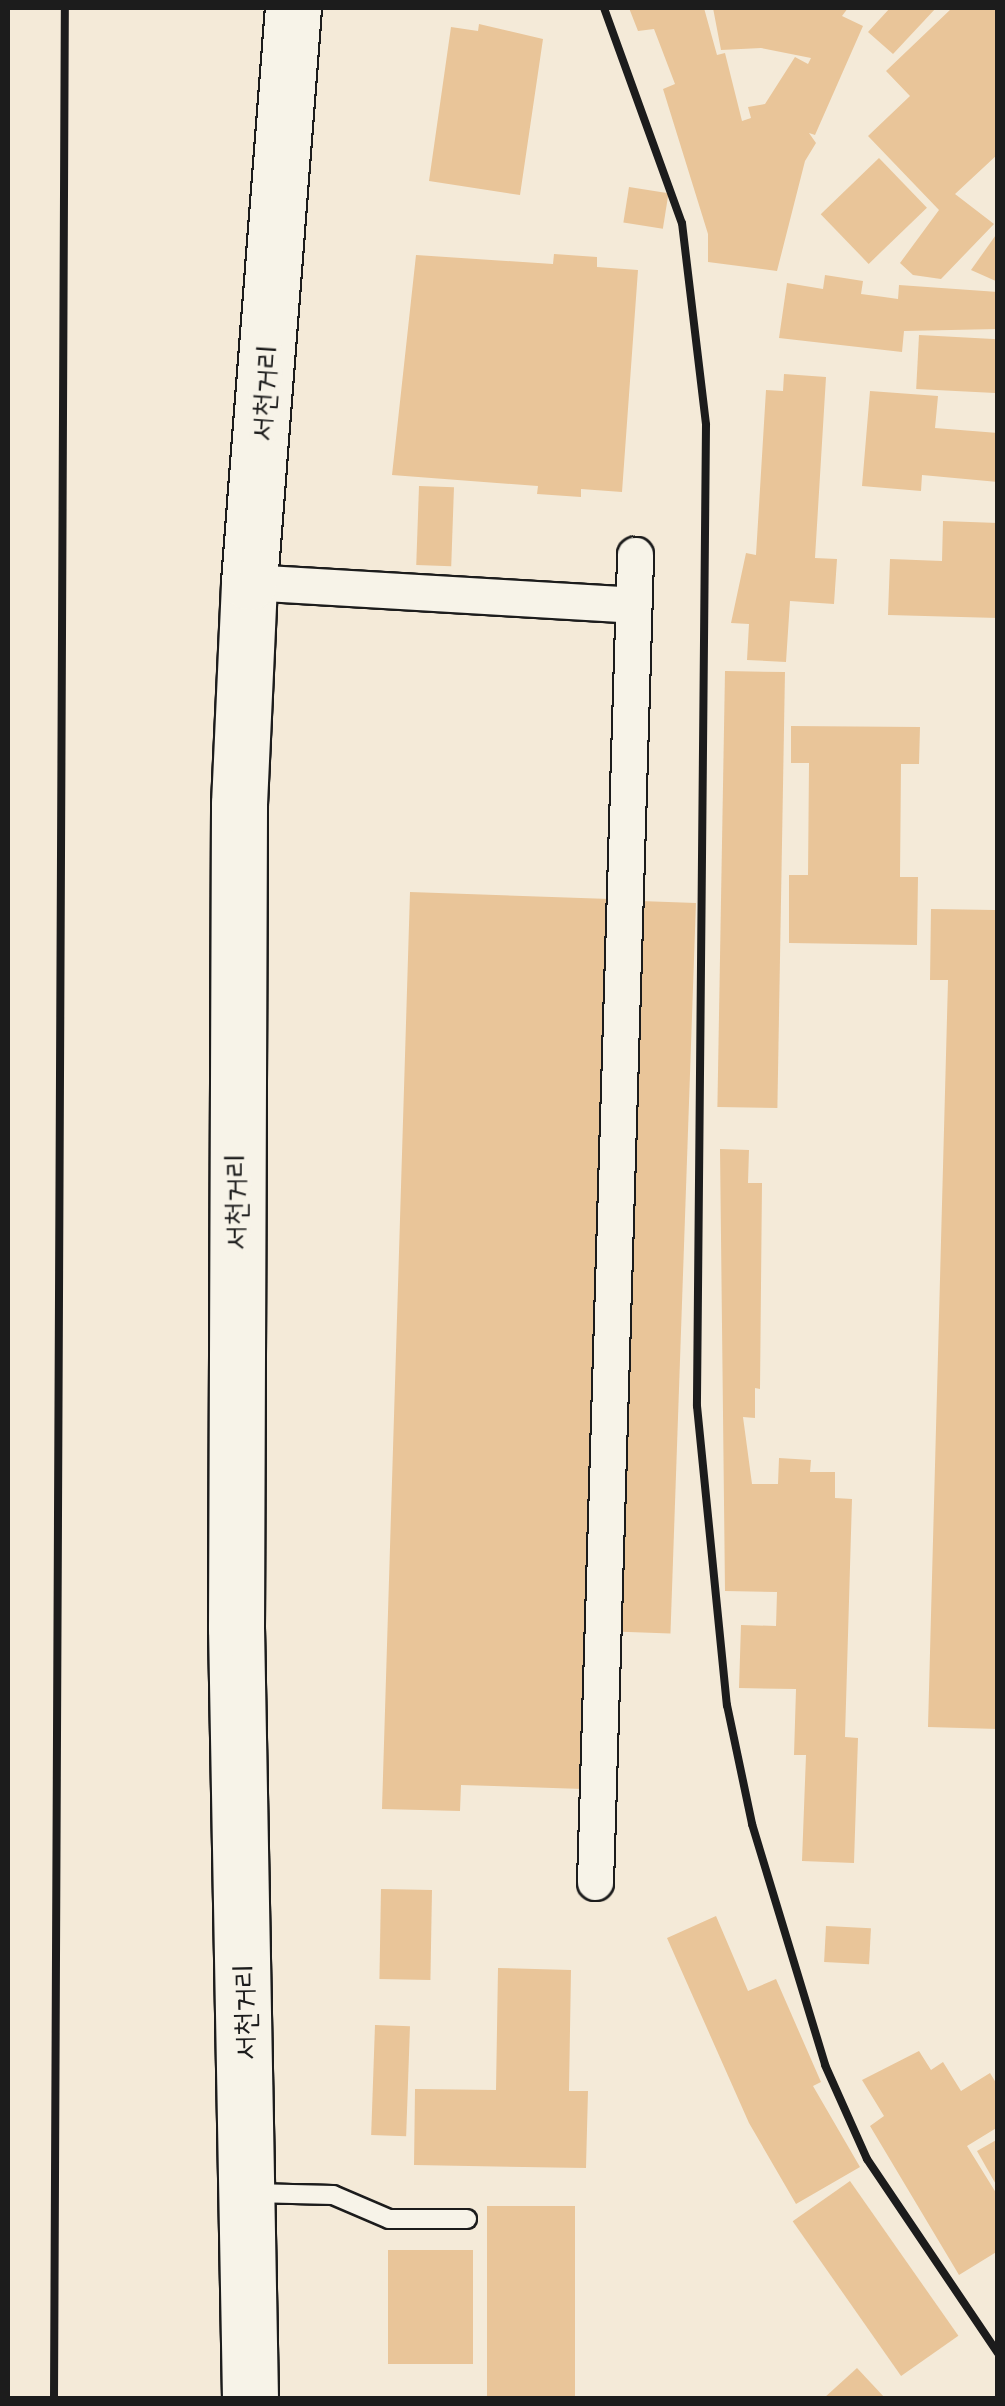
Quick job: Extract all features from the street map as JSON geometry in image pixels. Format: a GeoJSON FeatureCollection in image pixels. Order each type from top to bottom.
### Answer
{"type":"FeatureCollection","features":[{"type":"Feature","properties":{"kind":"main road","name":"서천거리"},"geometry":{"type":"LineString","coordinates":[[250,2398],[233,1188],[249,582],[293,8]]}},
{"type":"Feature","properties":{"kind":"street"},"geometry":{"type":"LineString","coordinates":[[595,1882],[635,555]]}},
{"type":"Feature","properties":{"kind":"street"},"geometry":{"type":"LineString","coordinates":[[249,582],[632,605]]}},
{"type":"Feature","properties":{"kind":"lane"},"geometry":{"type":"LineString","coordinates":[[246,2193],[332,2195],[389,2220],[467,2220]]}},
{"type":"Feature","properties":{"kind":"building"},"geometry":{"type":"Polygon","coordinates":[[[629,8],[704,8],[717,55],[725,53],[742,121],[751,118],[748,107],[765,104],[795,57],[808,64],[811,58],[761,48],[721,50],[713,8],[848,8],[842,16],[863,26],[815,135],[809,133],[816,143],[805,161],[777,271],[708,262],[708,234],[663,89],[675,84],[654,29],[638,31],[629,8]]]}},
{"type":"Feature","properties":{"kind":"building"},"geometry":{"type":"Polygon","coordinates":[[[890,8],[936,8],[893,54],[868,32],[890,8]]]}},
{"type":"Feature","properties":{"kind":"building"},"geometry":{"type":"Polygon","coordinates":[[[952,8],[998,8],[998,154],[955,194],[994,224],[941,279],[913,275],[900,263],[939,210],[868,136],[910,96],[886,71],[952,8]]]}},
{"type":"Feature","properties":{"kind":"building"},"geometry":{"type":"Polygon","coordinates":[[[479,24],[543,39],[520,195],[429,181],[451,27],[478,31],[479,24]]]}},
{"type":"Feature","properties":{"kind":"building"},"geometry":{"type":"Polygon","coordinates":[[[879,158],[927,208],[869,264],[821,214],[879,158]]]}},
{"type":"Feature","properties":{"kind":"building"},"geometry":{"type":"Polygon","coordinates":[[[629,187],[669,193],[663,229],[623,223],[629,187]]]}},
{"type":"Feature","properties":{"kind":"building"},"geometry":{"type":"Polygon","coordinates":[[[998,232],[998,282],[971,270],[998,232]]]}},
{"type":"Feature","properties":{"kind":"building"},"geometry":{"type":"Polygon","coordinates":[[[554,254],[597,257],[597,267],[638,270],[622,492],[581,489],[581,497],[537,494],[538,486],[392,475],[416,255],[553,264],[554,254]]]}},
{"type":"Feature","properties":{"kind":"building"},"geometry":{"type":"Polygon","coordinates":[[[825,275],[863,281],[861,294],[898,299],[899,285],[998,292],[998,329],[904,331],[902,352],[779,338],[787,283],[823,289],[825,275]]]}},
{"type":"Feature","properties":{"kind":"building"},"geometry":{"type":"Polygon","coordinates":[[[919,335],[998,339],[995,393],[916,389],[919,335]]]}},
{"type":"Feature","properties":{"kind":"building"},"geometry":{"type":"Polygon","coordinates":[[[784,374],[826,377],[815,558],[837,559],[834,604],[790,601],[786,662],[747,660],[749,624],[731,623],[746,553],[756,555],[766,390],[783,391],[784,374]]]}},
{"type":"Feature","properties":{"kind":"building"},"geometry":{"type":"Polygon","coordinates":[[[870,391],[938,396],[935,428],[998,433],[998,482],[922,475],[921,491],[862,486],[870,391]]]}},
{"type":"Feature","properties":{"kind":"building"},"geometry":{"type":"Polygon","coordinates":[[[419,486],[454,487],[451,566],[416,565],[419,486]]]}},
{"type":"Feature","properties":{"kind":"building"},"geometry":{"type":"Polygon","coordinates":[[[943,521],[998,523],[998,618],[888,615],[890,559],[942,561],[943,521]]]}},
{"type":"Feature","properties":{"kind":"building"},"geometry":{"type":"Polygon","coordinates":[[[725,671],[785,672],[777,1108],[717,1107],[725,671]]]}},
{"type":"Feature","properties":{"kind":"building"},"geometry":{"type":"Polygon","coordinates":[[[791,726],[920,727],[919,764],[901,764],[900,877],[918,877],[917,945],[789,943],[789,875],[808,875],[809,763],[791,763],[791,726]]]}},
{"type":"Feature","properties":{"kind":"building"},"geometry":{"type":"Polygon","coordinates":[[[410,892],[610,899],[583,1789],[461,1785],[460,1811],[382,1809],[410,892]]]}},
{"type":"Feature","properties":{"kind":"building"},"geometry":{"type":"Polygon","coordinates":[[[640,901],[696,903],[670,1634],[614,1632],[640,901]]]}},
{"type":"Feature","properties":{"kind":"building"},"geometry":{"type":"Polygon","coordinates":[[[931,909],[995,910],[998,918],[998,1729],[928,1727],[948,980],[930,980],[931,909]]]}},
{"type":"Feature","properties":{"kind":"building"},"geometry":{"type":"Polygon","coordinates":[[[720,1149],[749,1150],[748,1183],[762,1183],[760,1389],[755,1388],[755,1418],[743,1417],[752,1484],[778,1484],[779,1458],[811,1460],[810,1472],[835,1472],[835,1498],[852,1499],[845,1737],[858,1738],[854,1863],[802,1861],[806,1755],[794,1755],[796,1689],[739,1688],[741,1625],[776,1626],[777,1592],[725,1591],[720,1149]]]}},
{"type":"Feature","properties":{"kind":"building"},"geometry":{"type":"Polygon","coordinates":[[[381,1889],[432,1890],[430,1980],[379,1979],[381,1889]]]}},
{"type":"Feature","properties":{"kind":"building"},"geometry":{"type":"Polygon","coordinates":[[[716,1916],[748,1991],[776,1979],[821,2082],[813,2086],[860,2167],[796,2204],[749,2123],[667,1938],[716,1916]]]}},
{"type":"Feature","properties":{"kind":"building"},"geometry":{"type":"Polygon","coordinates":[[[826,1926],[871,1928],[869,1964],[824,1962],[826,1926]]]}},
{"type":"Feature","properties":{"kind":"building"},"geometry":{"type":"Polygon","coordinates":[[[498,1968],[571,1970],[569,2091],[588,2091],[586,2168],[414,2165],[415,2089],[496,2090],[498,1968]]]}},
{"type":"Feature","properties":{"kind":"building"},"geometry":{"type":"Polygon","coordinates":[[[375,2025],[410,2026],[406,2136],[371,2135],[375,2025]]]}},
{"type":"Feature","properties":{"kind":"building"},"geometry":{"type":"Polygon","coordinates":[[[919,2051],[931,2070],[943,2062],[961,2091],[990,2073],[998,2086],[998,2127],[967,2146],[998,2196],[998,2251],[959,2275],[870,2126],[884,2116],[862,2080],[919,2051]]]}},
{"type":"Feature","properties":{"kind":"building"},"geometry":{"type":"Polygon","coordinates":[[[998,2139],[998,2188],[977,2151],[998,2139]]]}},
{"type":"Feature","properties":{"kind":"building"},"geometry":{"type":"Polygon","coordinates":[[[850,2181],[958,2336],[901,2376],[793,2221],[850,2181]]]}},
{"type":"Feature","properties":{"kind":"building"},"geometry":{"type":"Polygon","coordinates":[[[487,2206],[575,2206],[575,2398],[487,2398],[487,2206]]]}},
{"type":"Feature","properties":{"kind":"building"},"geometry":{"type":"Polygon","coordinates":[[[388,2250],[473,2250],[473,2364],[388,2364],[388,2250]]]}},
{"type":"Feature","properties":{"kind":"building"},"geometry":{"type":"Polygon","coordinates":[[[857,2368],[885,2398],[824,2398],[857,2368]]]}},
{"type":"Feature","properties":{"kind":"railway"},"geometry":{"type":"LineString","coordinates":[[54,2398],[65,8]]}},
{"type":"Feature","properties":{"kind":"railway"},"geometry":{"type":"LineString","coordinates":[[604,8],[682,223],[706,425],[697,1406],[727,1705],[752,1824],[825,2065],[867,2159],[998,2353]]}}]}
